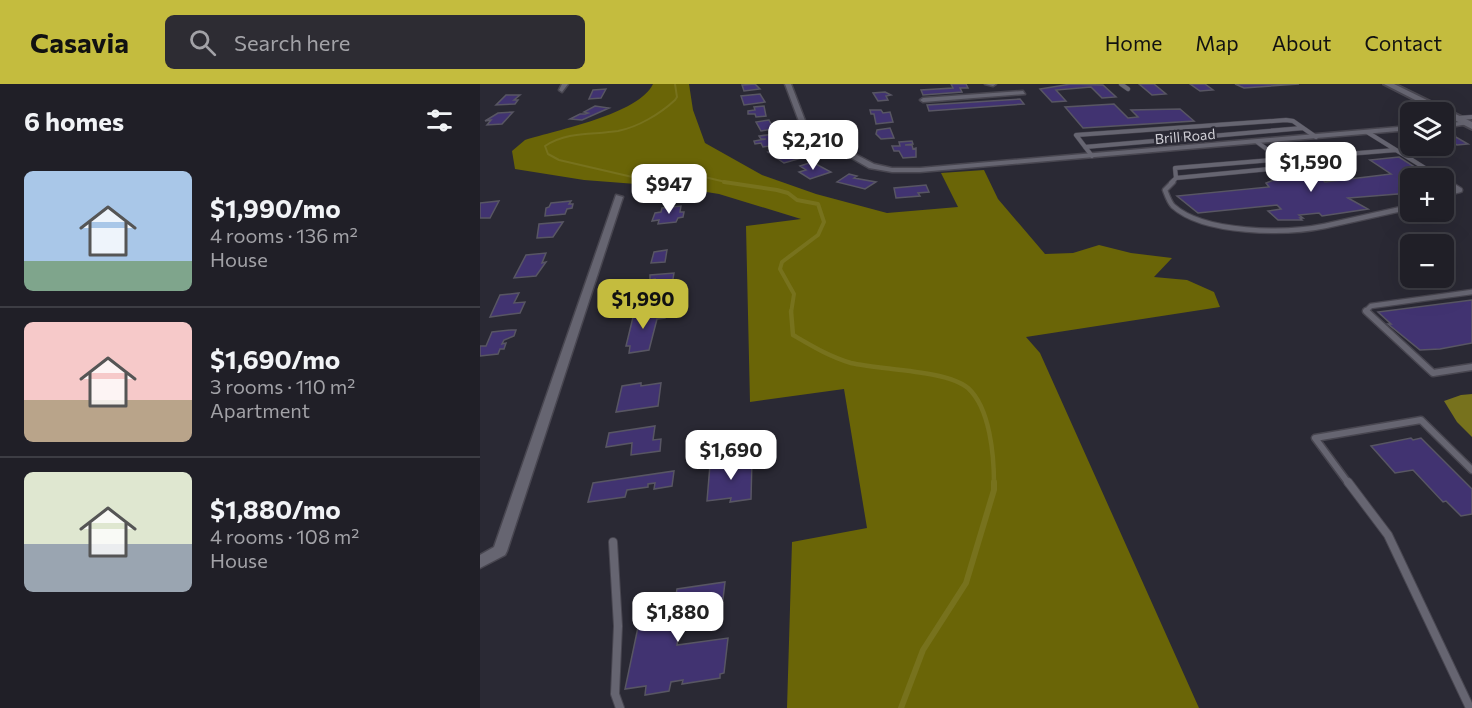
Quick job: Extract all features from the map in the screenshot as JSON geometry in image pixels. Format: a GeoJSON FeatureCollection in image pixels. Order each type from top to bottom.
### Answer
{"type":"FeatureCollection","features":[{"type":"Feature","properties":{"kind":"street","name":"Brill Road"},"geometry":{"type":"LineString","coordinates":[[789,84],[802,122],[808,130],[867,163],[888,170],[962,167],[1400,129]]}},
{"type":"Feature","properties":{"kind":"street"},"geometry":{"type":"LineString","coordinates":[[923,100],[1023,93],[1016,84]]}},
{"type":"Feature","properties":{"kind":"street"},"geometry":{"type":"LineString","coordinates":[[1388,84],[1457,118],[1470,122]]}},
{"type":"Feature","properties":{"kind":"street"},"geometry":{"type":"LineString","coordinates":[[1454,124],[1470,122]]}},
{"type":"Feature","properties":{"kind":"street"},"geometry":{"type":"LineString","coordinates":[[480,562],[500,551],[619,197]]}},
{"type":"Feature","properties":{"kind":"lane"},"geometry":{"type":"LineString","coordinates":[[1121,84],[1128,89]]}},
{"type":"Feature","properties":{"kind":"lane"},"geometry":{"type":"LineString","coordinates":[[1092,156],[1076,135],[1286,120],[1316,136]]}},
{"type":"Feature","properties":{"kind":"lane"},"geometry":{"type":"LineString","coordinates":[[1085,147],[1304,128]]}},
{"type":"Feature","properties":{"kind":"lane"},"geometry":{"type":"LineString","coordinates":[[1174,129],[1194,147]]}},
{"type":"Feature","properties":{"kind":"lane"},"geometry":{"type":"LineString","coordinates":[[1367,132],[1426,168]]}},
{"type":"Feature","properties":{"kind":"lane"},"geometry":{"type":"LineString","coordinates":[[1257,142],[1290,167],[1176,178],[1165,190],[1166,197],[1173,208],[1188,218],[1222,226],[1317,229],[1342,221],[1400,209]]}},
{"type":"Feature","properties":{"kind":"lane"},"geometry":{"type":"LineString","coordinates":[[1176,178],[1175,168],[1396,150]]}},
{"type":"Feature","properties":{"kind":"lane"},"geometry":{"type":"LineString","coordinates":[[1454,184],[1460,188],[1459,192],[1454,193]]}},
{"type":"Feature","properties":{"kind":"lane"},"geometry":{"type":"LineString","coordinates":[[1472,292],[1371,306],[1366,311],[1434,373],[1472,367]]}},
{"type":"Feature","properties":{"kind":"lane"},"geometry":{"type":"LineString","coordinates":[[1470,708],[1388,535],[1315,438],[1421,420],[1472,470]]}},
{"type":"Feature","properties":{"kind":"lane"},"geometry":{"type":"LineString","coordinates":[[613,542],[618,626],[615,694],[620,708]]}},
{"type":"Feature","properties":{"kind":"shaded area"},"geometry":{"type":"Polygon","coordinates":[[[653,84],[689,84],[693,110],[705,143],[762,175],[816,194],[887,213],[958,207],[941,173],[984,170],[998,199],[1045,254],[1073,253],[1099,245],[1131,253],[1172,258],[1154,277],[1187,280],[1214,292],[1220,307],[1026,337],[1040,353],[1199,708],[787,708],[792,542],[867,528],[844,389],[750,402],[746,226],[801,219],[719,194],[675,187],[584,180],[515,169],[512,151],[525,140],[596,120],[615,112],[645,95],[653,84]]]}},
{"type":"Feature","properties":{"kind":"shaded area"},"geometry":{"type":"Polygon","coordinates":[[[1472,394],[1472,437],[1457,422],[1444,401],[1472,394]]]}},
{"type":"Feature","properties":{"kind":"building"},"geometry":{"type":"Polygon","coordinates":[[[755,84],[760,89],[744,91],[742,85],[755,84]]]}},
{"type":"Feature","properties":{"kind":"building"},"geometry":{"type":"Polygon","coordinates":[[[951,84],[966,84],[968,88],[960,88],[962,92],[923,95],[921,90],[953,88],[951,84]]]}},
{"type":"Feature","properties":{"kind":"building"},"geometry":{"type":"Polygon","coordinates":[[[1071,84],[1103,85],[1116,97],[1102,98],[1091,87],[1056,90],[1066,101],[1052,102],[1040,89],[1071,84]]]}},
{"type":"Feature","properties":{"kind":"building"},"geometry":{"type":"Polygon","coordinates":[[[1139,84],[1154,84],[1166,94],[1152,95],[1139,84]]]}},
{"type":"Feature","properties":{"kind":"building"},"geometry":{"type":"Polygon","coordinates":[[[1190,84],[1205,84],[1213,90],[1200,91],[1190,84]]]}},
{"type":"Feature","properties":{"kind":"building"},"geometry":{"type":"Polygon","coordinates":[[[1235,84],[1299,84],[1244,88],[1235,84]]]}},
{"type":"Feature","properties":{"kind":"building"},"geometry":{"type":"Polygon","coordinates":[[[606,89],[601,98],[589,99],[593,90],[606,89]]]}},
{"type":"Feature","properties":{"kind":"building"},"geometry":{"type":"Polygon","coordinates":[[[885,92],[891,95],[886,96],[888,100],[878,101],[873,93],[885,92]]]}},
{"type":"Feature","properties":{"kind":"building"},"geometry":{"type":"Polygon","coordinates":[[[760,94],[765,102],[744,105],[741,96],[760,94]]]}},
{"type":"Feature","properties":{"kind":"building"},"geometry":{"type":"Polygon","coordinates":[[[506,95],[520,95],[514,100],[518,100],[515,104],[496,105],[506,95]]]}},
{"type":"Feature","properties":{"kind":"building"},"geometry":{"type":"Polygon","coordinates":[[[1020,99],[1024,104],[929,111],[927,105],[1020,99]]]}},
{"type":"Feature","properties":{"kind":"building"},"geometry":{"type":"Polygon","coordinates":[[[1114,104],[1128,118],[1138,117],[1131,110],[1180,109],[1194,121],[1083,128],[1065,107],[1114,104]]]}},
{"type":"Feature","properties":{"kind":"building"},"geometry":{"type":"Polygon","coordinates":[[[595,106],[609,108],[582,120],[570,119],[588,113],[584,112],[595,106]]]}},
{"type":"Feature","properties":{"kind":"building"},"geometry":{"type":"Polygon","coordinates":[[[764,106],[766,116],[756,117],[755,114],[748,114],[748,111],[755,110],[754,107],[764,106]]]}},
{"type":"Feature","properties":{"kind":"building"},"geometry":{"type":"Polygon","coordinates":[[[870,110],[890,112],[893,122],[876,124],[874,114],[871,114],[870,110]]]}},
{"type":"Feature","properties":{"kind":"building"},"geometry":{"type":"Polygon","coordinates":[[[513,112],[502,124],[487,125],[491,120],[485,121],[498,113],[513,112]]]}},
{"type":"Feature","properties":{"kind":"building"},"geometry":{"type":"Polygon","coordinates":[[[769,120],[774,129],[761,131],[756,122],[769,120]]]}},
{"type":"Feature","properties":{"kind":"building"},"geometry":{"type":"Polygon","coordinates":[[[890,128],[894,138],[881,139],[876,134],[877,130],[890,128]]]}},
{"type":"Feature","properties":{"kind":"building"},"geometry":{"type":"Polygon","coordinates":[[[775,134],[777,145],[763,147],[761,143],[755,144],[754,141],[766,139],[761,139],[759,136],[775,134]]]}},
{"type":"Feature","properties":{"kind":"building"},"geometry":{"type":"Polygon","coordinates":[[[1454,136],[1468,144],[1454,144],[1454,136]]]}},
{"type":"Feature","properties":{"kind":"building"},"geometry":{"type":"Polygon","coordinates":[[[912,141],[913,144],[905,145],[912,145],[913,149],[916,148],[916,157],[903,158],[899,151],[894,151],[892,146],[900,146],[899,142],[912,141]]]}},
{"type":"Feature","properties":{"kind":"building"},"geometry":{"type":"Polygon","coordinates":[[[786,147],[794,155],[802,158],[784,163],[768,152],[786,147]]]}},
{"type":"Feature","properties":{"kind":"building"},"geometry":{"type":"Polygon","coordinates":[[[1399,157],[1416,168],[1400,168],[1400,194],[1348,198],[1368,209],[1322,216],[1319,213],[1299,215],[1303,218],[1300,218],[1302,220],[1278,220],[1268,211],[1281,209],[1277,205],[1198,213],[1177,196],[1269,187],[1266,183],[1276,179],[1273,177],[1300,174],[1310,177],[1318,176],[1325,182],[1391,174],[1370,160],[1399,157]]]}},
{"type":"Feature","properties":{"kind":"building"},"geometry":{"type":"Polygon","coordinates":[[[812,162],[831,172],[810,179],[799,172],[806,170],[800,166],[812,162]]]}},
{"type":"Feature","properties":{"kind":"building"},"geometry":{"type":"Polygon","coordinates":[[[849,174],[857,176],[854,178],[876,182],[865,189],[837,182],[849,174]]]}},
{"type":"Feature","properties":{"kind":"building"},"geometry":{"type":"Polygon","coordinates":[[[926,185],[929,192],[918,193],[920,196],[896,198],[894,188],[926,185]]]}},
{"type":"Feature","properties":{"kind":"building"},"geometry":{"type":"Polygon","coordinates":[[[499,201],[490,218],[480,218],[480,203],[499,201]]]}},
{"type":"Feature","properties":{"kind":"building"},"geometry":{"type":"Polygon","coordinates":[[[571,201],[569,204],[573,204],[572,208],[567,209],[565,214],[545,216],[546,208],[551,203],[571,201]]]}},
{"type":"Feature","properties":{"kind":"building"},"geometry":{"type":"Polygon","coordinates":[[[681,206],[680,212],[684,212],[683,217],[678,218],[676,222],[658,224],[659,220],[652,221],[655,213],[661,212],[662,208],[681,206]]]}},
{"type":"Feature","properties":{"kind":"building"},"geometry":{"type":"Polygon","coordinates":[[[563,222],[553,237],[537,238],[539,224],[563,222]]]}},
{"type":"Feature","properties":{"kind":"building"},"geometry":{"type":"Polygon","coordinates":[[[667,250],[665,262],[651,263],[654,252],[667,250]]]}},
{"type":"Feature","properties":{"kind":"building"},"geometry":{"type":"Polygon","coordinates":[[[546,253],[542,263],[546,262],[536,276],[514,278],[526,255],[546,253]]]}},
{"type":"Feature","properties":{"kind":"building"},"geometry":{"type":"Polygon","coordinates":[[[674,273],[670,297],[653,298],[655,279],[650,280],[650,275],[674,273]]]}},
{"type":"Feature","properties":{"kind":"building"},"geometry":{"type":"Polygon","coordinates":[[[519,293],[514,303],[525,302],[520,313],[490,317],[500,295],[519,293]]]}},
{"type":"Feature","properties":{"kind":"building"},"geometry":{"type":"Polygon","coordinates":[[[1472,300],[1472,343],[1440,349],[1420,350],[1388,324],[1391,324],[1378,312],[1472,300]]]}},
{"type":"Feature","properties":{"kind":"building"},"geometry":{"type":"Polygon","coordinates":[[[666,311],[665,318],[657,319],[649,350],[629,353],[630,346],[626,346],[634,313],[666,311]]]}},
{"type":"Feature","properties":{"kind":"building"},"geometry":{"type":"Polygon","coordinates":[[[516,330],[514,336],[504,340],[502,344],[506,343],[504,349],[500,349],[498,354],[480,356],[480,346],[486,346],[492,332],[516,330]]]}},
{"type":"Feature","properties":{"kind":"building"},"geometry":{"type":"Polygon","coordinates":[[[641,383],[641,386],[661,383],[658,406],[616,412],[622,386],[641,383]]]}},
{"type":"Feature","properties":{"kind":"building"},"geometry":{"type":"Polygon","coordinates":[[[655,426],[653,440],[661,439],[660,451],[631,455],[632,443],[606,447],[609,433],[655,426]]]}},
{"type":"Feature","properties":{"kind":"building"},"geometry":{"type":"Polygon","coordinates":[[[1411,438],[1413,440],[1421,438],[1472,489],[1472,514],[1461,516],[1446,501],[1443,502],[1413,470],[1395,473],[1371,446],[1411,438]]]}},
{"type":"Feature","properties":{"kind":"building"},"geometry":{"type":"Polygon","coordinates":[[[752,458],[751,499],[730,502],[731,498],[707,501],[710,465],[752,458]]]}},
{"type":"Feature","properties":{"kind":"building"},"geometry":{"type":"Polygon","coordinates":[[[674,471],[672,486],[654,489],[655,483],[648,484],[648,487],[627,490],[625,497],[588,502],[593,483],[674,471]]]}},
{"type":"Feature","properties":{"kind":"building"},"geometry":{"type":"Polygon","coordinates":[[[725,582],[721,616],[680,622],[677,645],[728,638],[724,673],[720,674],[720,678],[682,684],[683,680],[671,682],[669,691],[645,695],[646,686],[625,689],[641,613],[674,608],[677,589],[725,582]]]}},
{"type":"Feature","properties":{"kind":"waterway"},"geometry":{"type":"LineString","coordinates":[[675,84],[677,97],[675,100],[648,119],[618,131],[562,138],[545,146],[548,154],[559,160],[641,179],[679,175],[700,176],[729,183]]}},
{"type":"Feature","properties":{"kind":"waterway"},"geometry":{"type":"LineString","coordinates":[[724,182],[729,183]]}},
{"type":"Feature","properties":{"kind":"waterway"},"geometry":{"type":"LineString","coordinates":[[729,183],[777,190],[788,193],[797,200],[818,204],[824,222],[818,235],[782,262],[780,269],[794,294],[791,312]]}},
{"type":"Feature","properties":{"kind":"waterway"},"geometry":{"type":"LineString","coordinates":[[791,312],[793,335],[836,358],[851,363],[945,377],[968,388],[981,407],[986,420],[992,446],[994,484]]}},
{"type":"Feature","properties":{"kind":"waterway"},"geometry":{"type":"LineString","coordinates":[[901,708],[923,650],[966,583],[994,484]]}}]}
